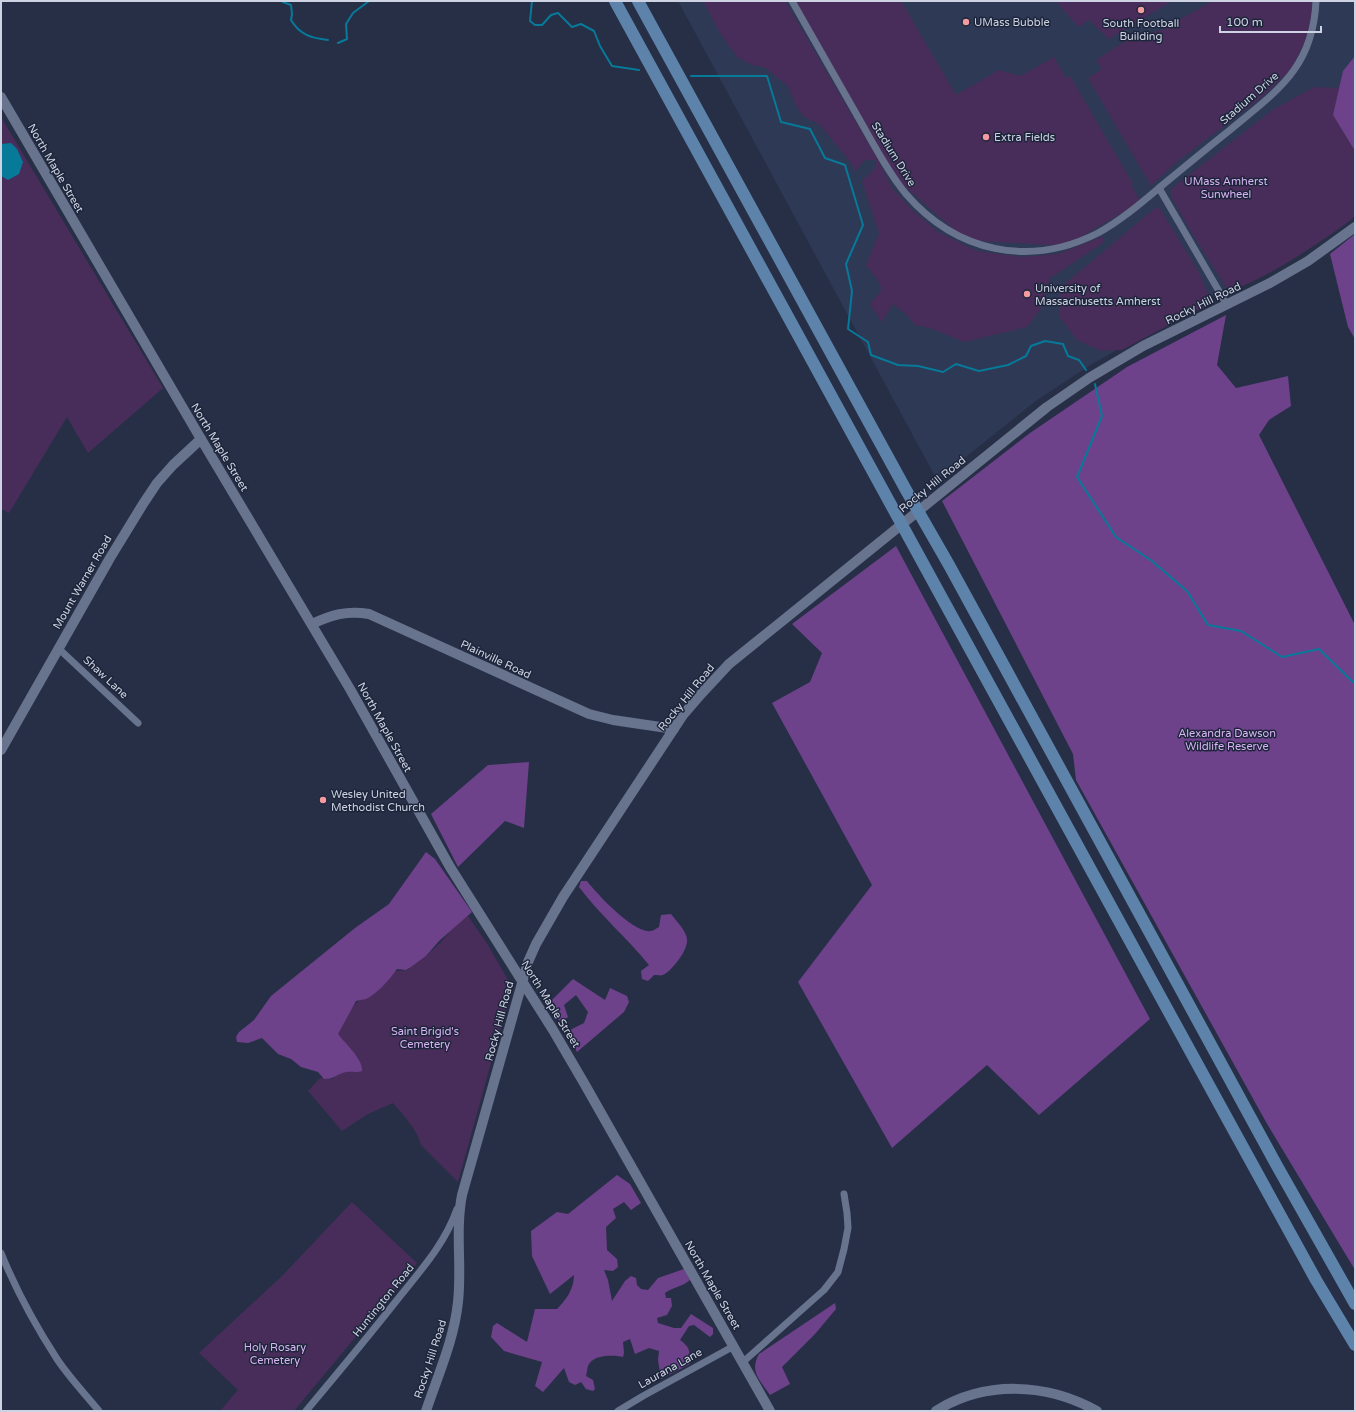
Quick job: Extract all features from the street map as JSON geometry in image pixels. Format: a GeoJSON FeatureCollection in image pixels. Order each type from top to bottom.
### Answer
{"type":"FeatureCollection","features":[{"type":"Feature","properties":{"kind":"main road"},"geometry":{"type":"LineString","coordinates":[[615,1],[1224,1113],[1316,1280],[1355,1345]]}},
{"type":"Feature","properties":{"kind":"main road"},"geometry":{"type":"LineString","coordinates":[[638,1],[906,490],[949,565],[1276,1164],[1355,1304]]}},
{"type":"Feature","properties":{"kind":"main road","name":"North Maple Street"},"geometry":{"type":"LineString","coordinates":[[1,96],[201,439],[365,715],[450,867],[522,980],[588,1089],[770,1411]]}},
{"type":"Feature","properties":{"kind":"main road","name":"Rocky Hill Road"},"geometry":{"type":"LineString","coordinates":[[426,1411],[449,1344],[456,1317],[459,1280],[458,1218],[462,1195],[522,980],[530,957],[539,938],[563,898],[674,729],[702,693],[729,664],[1040,412],[1083,382],[1143,346],[1284,276],[1308,261],[1355,227]]}},
{"type":"Feature","properties":{"kind":"main road","name":"Mount Warner Road"},"geometry":{"type":"LineString","coordinates":[[1,750],[58,648],[147,497],[173,465],[201,439]]}},
{"type":"Feature","properties":{"kind":"main road","name":"Plainville Road"},"geometry":{"type":"LineString","coordinates":[[312,624],[337,614],[357,612],[368,614],[589,714],[613,720],[674,729]]}},
{"type":"Feature","properties":{"kind":"main road"},"geometry":{"type":"LineString","coordinates":[[936,1411],[951,1403],[973,1395],[1008,1388],[1023,1388],[1059,1394],[1097,1411]]}},
{"type":"Feature","properties":{"kind":"street","name":"Stadium Drive"},"geometry":{"type":"LineString","coordinates":[[792,1],[877,150],[900,186],[922,210],[938,224],[956,235],[978,245],[1007,250],[1036,250],[1066,246],[1103,230],[1159,188],[1267,100],[1291,76],[1304,54],[1311,35],[1315,18],[1316,1]]}},
{"type":"Feature","properties":{"kind":"street"},"geometry":{"type":"LineString","coordinates":[[1159,188],[1227,305]]}},
{"type":"Feature","properties":{"kind":"street","name":"Shaw Lane"},"geometry":{"type":"LineString","coordinates":[[58,648],[138,723]]}},
{"type":"Feature","properties":{"kind":"street"},"geometry":{"type":"LineString","coordinates":[[743,1362],[824,1290],[838,1272],[848,1228],[844,1194]]}},
{"type":"Feature","properties":{"kind":"street","name":"Huntington Road"},"geometry":{"type":"LineString","coordinates":[[306,1411],[376,1327],[436,1251],[449,1230],[462,1195]]}},
{"type":"Feature","properties":{"kind":"street"},"geometry":{"type":"LineString","coordinates":[[1,1253],[31,1318],[58,1360],[99,1411]]}},
{"type":"Feature","properties":{"kind":"street","name":"Laurana Lane"},"geometry":{"type":"LineString","coordinates":[[618,1411],[734,1346]]}},
{"type":"Feature","properties":{"kind":"shaded area","name":"University of Massachusetts Amherst"},"geometry":{"type":"Polygon","coordinates":[[[678,1],[1355,1],[1355,214],[1342,223],[1092,364],[1037,400],[937,480],[678,1]]]}},
{"type":"Feature","properties":{"kind":"shaded area"},"geometry":{"type":"Polygon","coordinates":[[[11,143],[17,149],[23,162],[19,174],[8,180],[1,176],[1,144],[11,143]]]}},
{"type":"Feature","properties":{"kind":"green space"},"geometry":{"type":"Polygon","coordinates":[[[703,1],[785,1],[878,160],[892,188],[911,209],[938,232],[977,251],[1022,257],[1058,254],[1104,236],[1103,243],[1050,278],[1041,308],[1027,327],[964,342],[930,328],[915,325],[907,315],[893,304],[882,322],[870,304],[882,289],[877,279],[866,265],[879,233],[862,181],[875,168],[875,162],[877,160],[865,160],[855,171],[852,164],[819,124],[804,117],[795,104],[788,86],[764,67],[752,65],[737,57],[720,33],[703,1]]]}},
{"type":"Feature","properties":{"kind":"green space","name":"Extra Fields"},"geometry":{"type":"Polygon","coordinates":[[[791,1],[901,1],[956,95],[999,70],[1021,76],[1054,57],[1066,78],[1070,76],[1133,184],[1131,185],[1141,202],[1065,246],[966,240],[896,179],[791,1]]]}},
{"type":"Feature","properties":{"kind":"green space"},"geometry":{"type":"Polygon","coordinates":[[[1056,1],[1172,1],[1109,39],[1089,20],[1078,27],[1056,1]]]}},
{"type":"Feature","properties":{"kind":"green space"},"geometry":{"type":"Polygon","coordinates":[[[1212,1],[1312,1],[1310,23],[1306,40],[1291,69],[1262,97],[1178,161],[1151,186],[1088,78],[1102,69],[1096,60],[1126,41],[1143,34],[1162,30],[1212,1]]]}},
{"type":"Feature","properties":{"kind":"green space"},"geometry":{"type":"Polygon","coordinates":[[[1355,56],[1355,151],[1333,115],[1343,71],[1355,56]]]}},
{"type":"Feature","properties":{"kind":"green space","name":"UMass Amherst Sunwheel"},"geometry":{"type":"Polygon","coordinates":[[[1314,87],[1339,88],[1333,115],[1355,151],[1355,216],[1333,233],[1286,263],[1264,276],[1229,292],[1193,235],[1171,196],[1171,189],[1274,109],[1314,87]]]}},
{"type":"Feature","properties":{"kind":"green space"},"geometry":{"type":"Polygon","coordinates":[[[1,117],[163,388],[88,453],[67,417],[9,513],[1,509],[1,117]]]}},
{"type":"Feature","properties":{"kind":"green space"},"geometry":{"type":"Polygon","coordinates":[[[1159,207],[1198,271],[1211,300],[1208,306],[1195,311],[1122,350],[1101,351],[1077,340],[1059,316],[1059,289],[1154,209],[1159,207]]]}},
{"type":"Feature","properties":{"kind":"green space"},"geometry":{"type":"Polygon","coordinates":[[[1355,234],[1355,339],[1348,327],[1330,254],[1355,234]]]}},
{"type":"Feature","properties":{"kind":"green space","name":"Alexandra Dawson Wildlife Reserve"},"geometry":{"type":"Polygon","coordinates":[[[1226,315],[1217,365],[1236,388],[1288,376],[1291,406],[1269,420],[1259,435],[1355,625],[1355,1270],[1266,1122],[1076,780],[1073,754],[942,501],[1030,433],[1127,367],[1226,315]]]}},
{"type":"Feature","properties":{"kind":"green space"},"geometry":{"type":"Polygon","coordinates":[[[896,546],[1150,1019],[1039,1115],[987,1065],[892,1148],[798,982],[872,885],[772,703],[810,682],[822,653],[792,624],[896,546]]]}},
{"type":"Feature","properties":{"kind":"green space"},"geometry":{"type":"Polygon","coordinates":[[[529,762],[524,828],[505,821],[458,867],[431,814],[488,765],[529,762]]]}},
{"type":"Feature","properties":{"kind":"green space"},"geometry":{"type":"Polygon","coordinates":[[[426,852],[435,859],[472,912],[439,941],[426,956],[406,970],[397,969],[387,982],[374,994],[366,999],[356,1001],[338,1034],[357,1057],[362,1067],[362,1071],[346,1072],[324,1079],[318,1072],[301,1067],[291,1059],[278,1054],[262,1038],[248,1043],[237,1042],[236,1037],[239,1032],[254,1020],[271,996],[355,928],[389,904],[426,852]]]}},
{"type":"Feature","properties":{"kind":"green space"},"geometry":{"type":"Polygon","coordinates":[[[581,881],[587,881],[616,912],[635,926],[644,930],[652,931],[659,927],[661,915],[671,914],[687,937],[687,944],[679,960],[667,973],[663,975],[654,975],[648,981],[642,979],[641,971],[649,965],[587,897],[579,887],[581,881]]]}},
{"type":"Feature","properties":{"kind":"green space","name":"Saint Brigid's Cemetery"},"geometry":{"type":"Polygon","coordinates":[[[466,913],[488,945],[512,987],[458,1182],[421,1145],[413,1128],[393,1103],[368,1114],[342,1131],[308,1091],[320,1078],[332,1079],[359,1059],[331,1026],[391,972],[407,970],[426,956],[441,942],[466,913]]]}},
{"type":"Feature","properties":{"kind":"green space"},"geometry":{"type":"Polygon","coordinates":[[[573,979],[605,1000],[610,988],[627,996],[629,1002],[624,1012],[577,1052],[566,1032],[584,1023],[588,1012],[576,995],[564,1005],[568,1017],[560,1023],[550,1002],[573,979]]]}},
{"type":"Feature","properties":{"kind":"green space"},"geometry":{"type":"Polygon","coordinates":[[[617,1175],[630,1184],[641,1203],[631,1210],[624,1202],[613,1209],[616,1218],[606,1227],[607,1250],[617,1259],[618,1267],[613,1271],[604,1270],[608,1280],[612,1301],[625,1281],[631,1276],[636,1278],[637,1285],[641,1289],[648,1290],[658,1278],[684,1269],[690,1280],[665,1293],[666,1298],[671,1298],[672,1306],[667,1315],[657,1318],[658,1323],[674,1328],[681,1328],[691,1314],[713,1328],[713,1334],[710,1337],[694,1325],[689,1326],[680,1340],[689,1350],[690,1364],[661,1379],[658,1360],[659,1351],[649,1348],[635,1354],[630,1339],[623,1342],[623,1357],[599,1357],[594,1359],[588,1366],[586,1376],[593,1380],[595,1389],[593,1391],[586,1389],[581,1382],[575,1385],[569,1382],[564,1368],[543,1392],[535,1386],[542,1362],[504,1351],[491,1337],[493,1326],[497,1323],[527,1342],[535,1309],[557,1309],[563,1302],[571,1290],[574,1275],[550,1294],[532,1256],[531,1231],[557,1212],[568,1214],[617,1175]]]}},
{"type":"Feature","properties":{"kind":"green space","name":"Holy Rosary Cemetery"},"geometry":{"type":"Polygon","coordinates":[[[352,1202],[417,1263],[294,1411],[220,1411],[238,1390],[199,1353],[282,1276],[352,1202]]]}},
{"type":"Feature","properties":{"kind":"green space"},"geometry":{"type":"Polygon","coordinates":[[[835,1303],[836,1309],[815,1334],[782,1367],[790,1384],[770,1395],[759,1380],[755,1371],[756,1360],[759,1354],[835,1303]]]}},
{"type":"Feature","properties":{"kind":"waterway"},"geometry":{"type":"LineString","coordinates":[[282,1],[291,5],[291,20],[298,29],[311,37],[328,40]]}},
{"type":"Feature","properties":{"kind":"waterway"},"geometry":{"type":"LineString","coordinates":[[338,43],[347,39],[346,24],[353,13],[369,1]]}},
{"type":"Feature","properties":{"kind":"waterway"},"geometry":{"type":"LineString","coordinates":[[532,1],[530,21],[535,25],[542,25],[551,15],[558,13],[572,27],[581,24],[594,31],[600,46],[612,66],[639,70]]}},
{"type":"Feature","properties":{"kind":"waterway"},"geometry":{"type":"LineString","coordinates":[[691,76],[767,76],[781,122],[810,129],[825,158],[845,165],[863,225],[846,264],[852,291],[848,329],[868,342],[871,355],[898,365],[918,366],[943,372],[956,364],[979,371],[1008,365],[1026,356],[1031,346],[1045,341],[1063,344],[1068,356],[1079,360],[1086,370]]}},
{"type":"Feature","properties":{"kind":"waterway"},"geometry":{"type":"LineString","coordinates":[[1095,384],[1102,416],[1077,477],[1116,537],[1152,561],[1187,591],[1208,625],[1241,631],[1282,657],[1319,649],[1355,684]]}},
{"type":"Feature","properties":{"kind":"place","name":"South Football Building"},"geometry":{"type":"Point","coordinates":[1141,10]}},
{"type":"Feature","properties":{"kind":"place","name":"UMass Bubble"},"geometry":{"type":"Point","coordinates":[966,22]}},
{"type":"Feature","properties":{"kind":"place","name":"Extra Fields"},"geometry":{"type":"Point","coordinates":[986,137]}},
{"type":"Feature","properties":{"kind":"place","name":"University of Massachusetts Amherst"},"geometry":{"type":"Point","coordinates":[1027,294]}},
{"type":"Feature","properties":{"kind":"place","name":"Wesley United Methodist Church"},"geometry":{"type":"Point","coordinates":[323,800]}}]}
